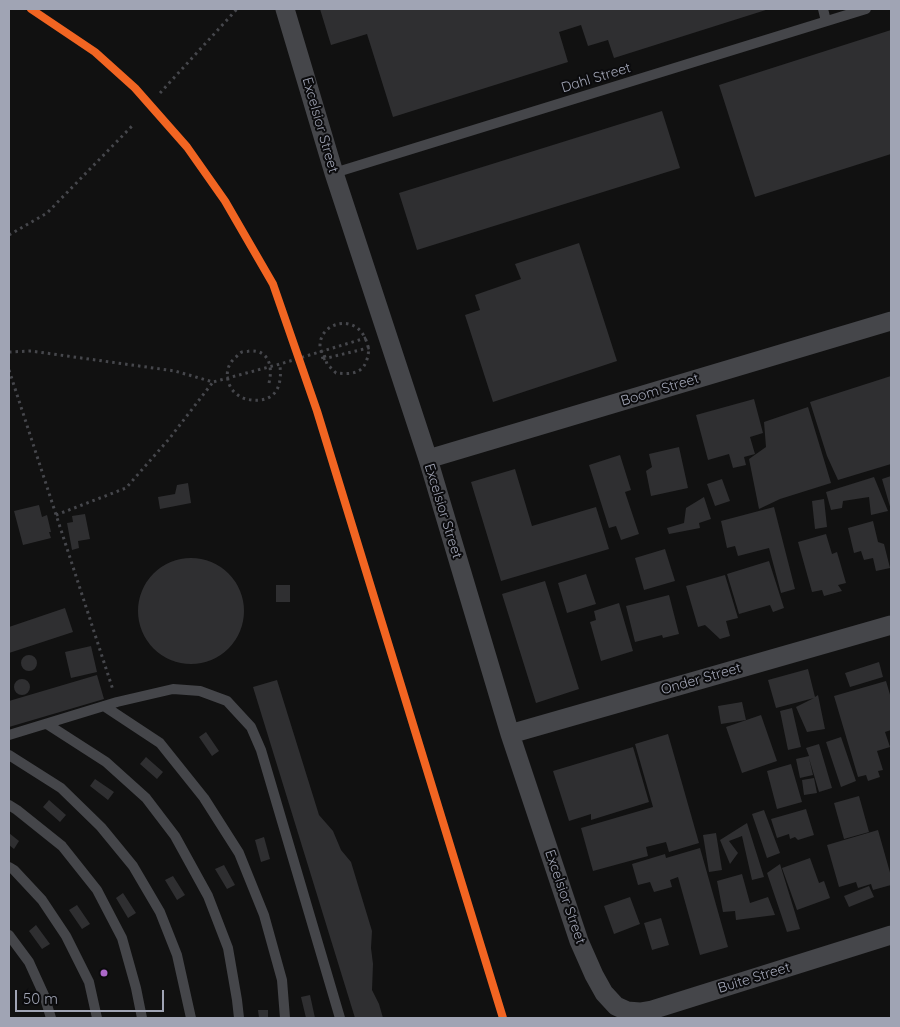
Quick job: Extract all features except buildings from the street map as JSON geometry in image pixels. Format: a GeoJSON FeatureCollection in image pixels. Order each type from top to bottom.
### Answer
{"type":"FeatureCollection","features":[{"type":"Feature","properties":{"kind":"street","name":"Excelsior Street"},"geometry":{"type":"LineString","coordinates":[[285,9],[334,173],[428,459],[510,734],[579,941],[604,993],[616,1006]]}},
{"type":"Feature","properties":{"kind":"street","name":"Boom Street"},"geometry":{"type":"LineString","coordinates":[[428,459],[891,321]]}},
{"type":"Feature","properties":{"kind":"street","name":"Onder Street"},"geometry":{"type":"LineString","coordinates":[[510,734],[891,625]]}},
{"type":"Feature","properties":{"kind":"street","name":"Buite Street"},"geometry":{"type":"LineString","coordinates":[[616,1006],[627,1011],[640,1012],[652,1010],[891,935]]}},
{"type":"Feature","properties":{"kind":"lane"},"geometry":{"type":"LineString","coordinates":[[823,9],[826,21]]}},
{"type":"Feature","properties":{"kind":"lane","name":"Dahl Street"},"geometry":{"type":"LineString","coordinates":[[334,173],[866,9]]}},
{"type":"Feature","properties":{"kind":"lane"},"geometry":{"type":"LineString","coordinates":[[9,735],[117,702],[174,689],[200,691],[226,701],[251,727],[261,750],[340,1018]]}},
{"type":"Feature","properties":{"kind":"lane"},"geometry":{"type":"LineString","coordinates":[[104,706],[160,743],[204,798],[238,853],[264,915],[282,980],[285,1018]]}},
{"type":"Feature","properties":{"kind":"lane"},"geometry":{"type":"LineString","coordinates":[[47,724],[106,762],[146,798],[175,836],[208,896],[228,948],[238,1000],[239,1018]]}},
{"type":"Feature","properties":{"kind":"lane"},"geometry":{"type":"LineString","coordinates":[[9,755],[61,788],[101,827],[133,866],[160,912],[178,955],[191,1018]]}},
{"type":"Feature","properties":{"kind":"lane"},"geometry":{"type":"LineString","coordinates":[[9,805],[62,846],[97,890],[122,938],[142,1018]]}},
{"type":"Feature","properties":{"kind":"lane"},"geometry":{"type":"LineString","coordinates":[[9,867],[42,900],[66,936],[89,982],[96,1018]]}},
{"type":"Feature","properties":{"kind":"lane"},"geometry":{"type":"LineString","coordinates":[[9,935],[29,962],[44,995],[51,1018]]}},
{"type":"Feature","properties":{"kind":"path"},"geometry":{"type":"LineString","coordinates":[[160,93],[237,9]]}},
{"type":"Feature","properties":{"kind":"path"},"geometry":{"type":"LineString","coordinates":[[9,234],[47,213],[133,125]]}},
{"type":"Feature","properties":{"kind":"path"},"geometry":{"type":"LineString","coordinates":[[323,351],[327,364],[336,373],[348,374],[358,372],[365,365],[369,352],[368,344],[361,331],[352,324],[340,323],[329,328],[323,336],[320,346],[323,359],[390,342]]}},
{"type":"Feature","properties":{"kind":"path"},"geometry":{"type":"LineString","coordinates":[[9,352],[31,351],[175,371],[213,382],[368,338]]}},
{"type":"Feature","properties":{"kind":"path"},"geometry":{"type":"LineString","coordinates":[[269,383],[271,374],[270,362],[265,355],[255,350],[242,352],[233,359],[227,369],[228,382],[234,391],[244,399],[258,400],[269,398],[277,390],[280,379],[280,364]]}},
{"type":"Feature","properties":{"kind":"path"},"geometry":{"type":"LineString","coordinates":[[9,370],[117,702]]}},
{"type":"Feature","properties":{"kind":"path"},"geometry":{"type":"LineString","coordinates":[[56,515],[126,488],[169,439],[213,382]]}},
{"type":"Feature","properties":{"kind":"transit line"},"geometry":{"type":"LineString","coordinates":[[31,9],[95,52],[135,88],[187,147],[225,201],[273,284],[317,411],[503,1018]]}}]}
